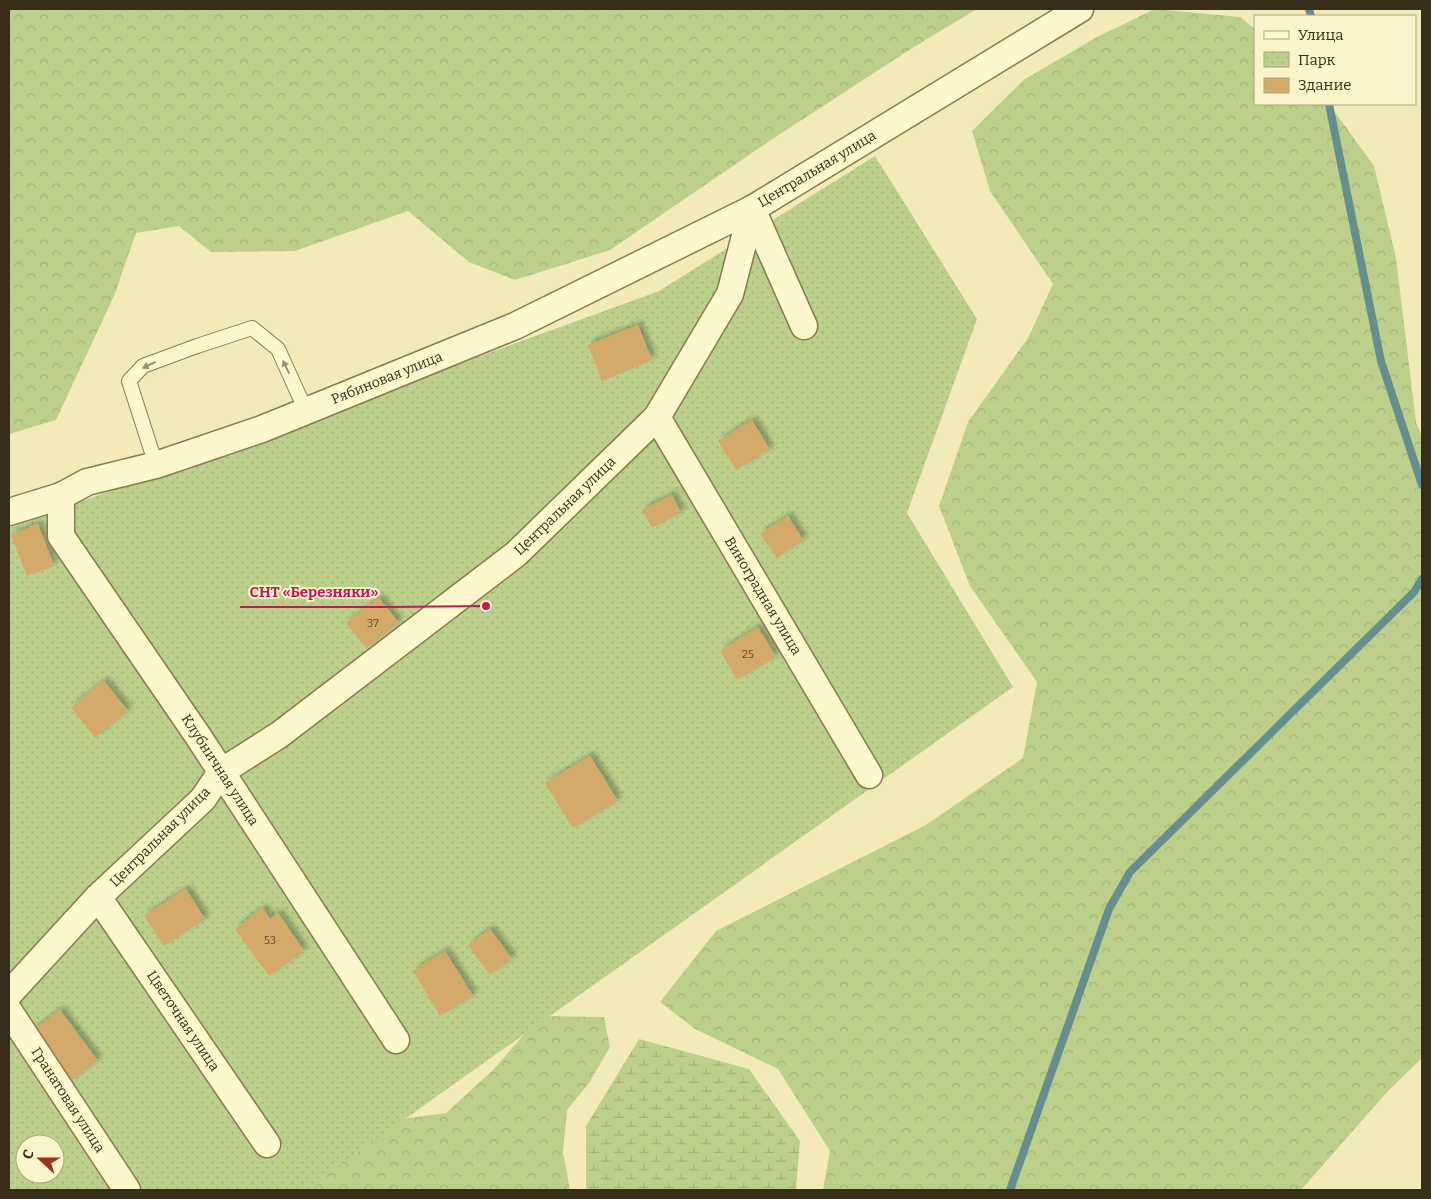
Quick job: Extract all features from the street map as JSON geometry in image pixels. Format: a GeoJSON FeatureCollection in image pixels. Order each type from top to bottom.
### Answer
{"type":"FeatureCollection","features":[{"type":"Feature","properties":{"kind":"street","name":"Центральная улица"},"geometry":{"type":"LineString","coordinates":[[9,994],[98,897],[202,799],[221,772],[279,735],[516,554],[657,417],[730,294],[752,209],[1080,9]]}},
{"type":"Feature","properties":{"kind":"street"},"geometry":{"type":"LineString","coordinates":[[752,209],[804,326]]}},
{"type":"Feature","properties":{"kind":"street","name":"Рябиновая улица"},"geometry":{"type":"LineString","coordinates":[[9,512],[60,496],[87,482],[156,465],[262,429],[515,326],[752,209]]}},
{"type":"Feature","properties":{"kind":"street","name":"Виноградная улица"},"geometry":{"type":"LineString","coordinates":[[657,417],[869,775]]}},
{"type":"Feature","properties":{"kind":"street","name":"Клубничная улица"},"geometry":{"type":"LineString","coordinates":[[60,496],[61,536],[187,719],[396,1040]]}},
{"type":"Feature","properties":{"kind":"street","name":"Цветочная улица"},"geometry":{"type":"LineString","coordinates":[[98,897],[267,1144]]}},
{"type":"Feature","properties":{"kind":"street","name":"Гранатовая улица"},"geometry":{"type":"LineString","coordinates":[[9,1011],[127,1190]]}},
{"type":"Feature","properties":{"kind":"lane"},"geometry":{"type":"LineString","coordinates":[[156,465],[129,381],[143,366],[197,346],[252,328],[278,349],[306,411]]}},
{"type":"Feature","properties":{"kind":"green space"},"geometry":{"type":"Polygon","coordinates":[[[9,9],[977,9],[914,47],[777,136],[610,250],[515,280],[469,262],[408,211],[295,251],[211,252],[179,226],[136,233],[114,296],[56,420],[9,434],[9,9]]]}},
{"type":"Feature","properties":{"kind":"green space"},"geometry":{"type":"Polygon","coordinates":[[[1155,9],[1240,17],[1254,28],[1254,105],[1330,105],[1374,166],[1396,258],[1416,422],[1422,437],[1422,1058],[1387,1092],[1301,1190],[823,1190],[830,1151],[778,1069],[695,1029],[660,1002],[716,931],[926,825],[1023,758],[1037,682],[970,586],[939,506],[968,422],[1028,338],[1053,284],[990,191],[972,131],[1025,79],[1097,37],[1155,9]]]}},
{"type":"Feature","properties":{"kind":"green space"},"geometry":{"type":"Polygon","coordinates":[[[875,156],[977,319],[907,513],[1013,687],[305,1190],[9,1190],[9,526],[659,291],[875,156]]]}},
{"type":"Feature","properties":{"kind":"green space"},"geometry":{"type":"Polygon","coordinates":[[[540,1016],[604,1017],[610,1047],[589,1083],[567,1110],[563,1152],[570,1190],[266,1190],[386,1121],[446,1113],[494,1069],[540,1016]]]}},
{"type":"Feature","properties":{"kind":"green space"},"geometry":{"type":"Polygon","coordinates":[[[639,1039],[749,1069],[800,1141],[796,1190],[586,1190],[586,1126],[639,1039]]]}},
{"type":"Feature","properties":{"kind":"building"},"geometry":{"type":"Polygon","coordinates":[[[638,325],[652,360],[602,381],[588,345],[638,325]]]}},
{"type":"Feature","properties":{"kind":"building"},"geometry":{"type":"Polygon","coordinates":[[[752,420],[770,450],[736,470],[718,441],[752,420]]]}},
{"type":"Feature","properties":{"kind":"building"},"geometry":{"type":"Polygon","coordinates":[[[672,495],[681,513],[652,528],[642,510],[672,495]]]}},
{"type":"Feature","properties":{"kind":"building"},"geometry":{"type":"Polygon","coordinates":[[[788,516],[803,540],[777,558],[760,534],[788,516]]]}},
{"type":"Feature","properties":{"kind":"building"},"geometry":{"type":"Polygon","coordinates":[[[38,524],[54,566],[27,576],[11,535],[38,524]]]}},
{"type":"Feature","properties":{"kind":"building"},"geometry":{"type":"Polygon","coordinates":[[[379,598],[399,623],[366,648],[346,623],[379,598]]]}},
{"type":"Feature","properties":{"kind":"building"},"geometry":{"type":"Polygon","coordinates":[[[758,627],[776,657],[737,680],[720,651],[758,627]]]}},
{"type":"Feature","properties":{"kind":"building"},"geometry":{"type":"Polygon","coordinates":[[[104,681],[128,711],[95,738],[71,707],[104,681]]]}},
{"type":"Feature","properties":{"kind":"building"},"geometry":{"type":"Polygon","coordinates":[[[590,756],[618,801],[573,828],[545,783],[590,756]]]}},
{"type":"Feature","properties":{"kind":"building"},"geometry":{"type":"Polygon","coordinates":[[[186,889],[205,919],[164,946],[144,916],[186,889]]]}},
{"type":"Feature","properties":{"kind":"building"},"geometry":{"type":"Polygon","coordinates":[[[263,908],[270,919],[278,913],[304,951],[269,976],[235,929],[263,908]]]}},
{"type":"Feature","properties":{"kind":"building"},"geometry":{"type":"Polygon","coordinates":[[[490,929],[512,959],[490,975],[468,945],[490,929]]]}},
{"type":"Feature","properties":{"kind":"building"},"geometry":{"type":"Polygon","coordinates":[[[445,951],[473,996],[440,1016],[413,971],[445,951]]]}},
{"type":"Feature","properties":{"kind":"building"},"geometry":{"type":"Polygon","coordinates":[[[60,1010],[98,1061],[67,1084],[30,1032],[60,1010]]]}},
{"type":"Feature","properties":{"kind":"waterway"},"geometry":{"type":"LineString","coordinates":[[1309,9],[1311,15]]}},
{"type":"Feature","properties":{"kind":"waterway"},"geometry":{"type":"LineString","coordinates":[[1329,105],[1381,361],[1422,485]]}},
{"type":"Feature","properties":{"kind":"waterway"},"geometry":{"type":"LineString","coordinates":[[1010,1190],[1109,909],[1130,872],[1414,592],[1422,579]]}},
{"type":"Feature","properties":{"kind":"place","name":"СНТ «Березняки»"},"geometry":{"type":"Point","coordinates":[486,606]}}]}
